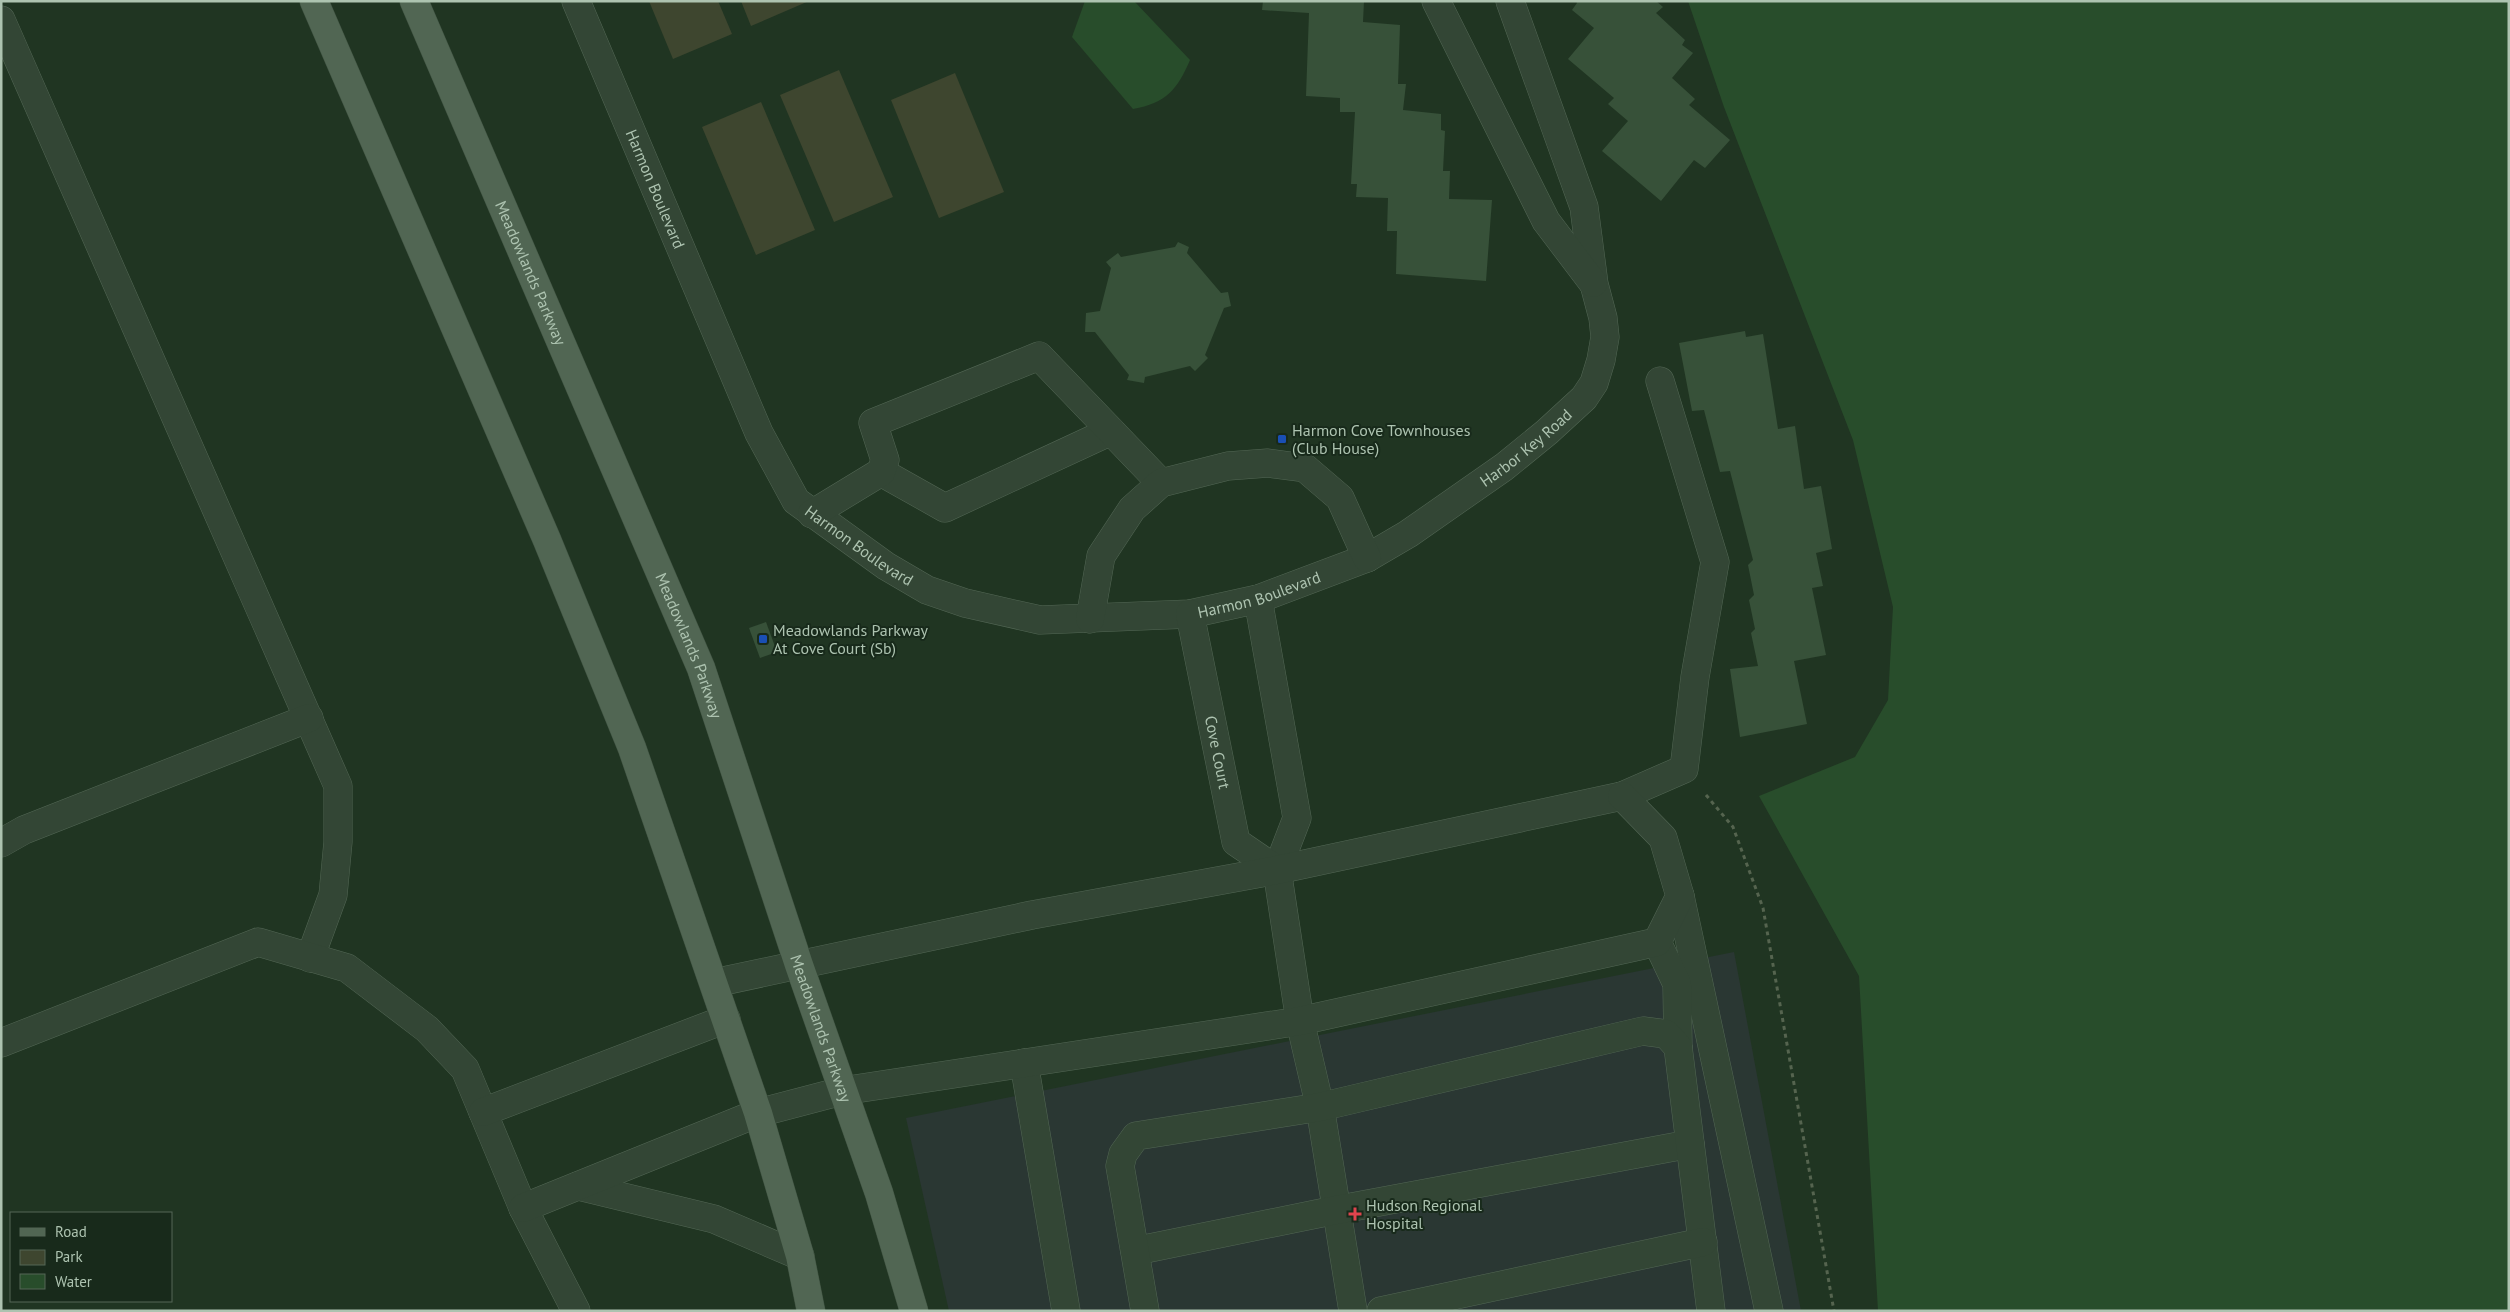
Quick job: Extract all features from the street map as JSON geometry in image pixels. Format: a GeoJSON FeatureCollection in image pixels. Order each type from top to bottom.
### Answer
{"type":"FeatureCollection","features":[{"type":"Feature","properties":{"kind":"main road"},"geometry":{"type":"LineString","coordinates":[[314,1],[547,540],[632,748],[758,1112],[800,1256],[811,1311]]}},
{"type":"Feature","properties":{"kind":"main road","name":"Meadowlands Parkway"},"geometry":{"type":"LineString","coordinates":[[414,1],[701,668],[799,965],[879,1193],[914,1311]]}},
{"type":"Feature","properties":{"kind":"street","name":"Harmon Boulevard"},"geometry":{"type":"LineString","coordinates":[[576,1],[759,433],[796,501],[812,514],[886,566],[927,590],[965,603],[1040,620],[1190,614],[1258,599],[1366,558]]}},
{"type":"Feature","properties":{"kind":"street","name":"Harbor Key Road"},"geometry":{"type":"LineString","coordinates":[[1436,1],[1546,221],[1594,284]]}},
{"type":"Feature","properties":{"kind":"street","name":"Harbor Key Road"},"geometry":{"type":"LineString","coordinates":[[1366,558],[1408,534],[1504,467],[1584,398],[1594,383],[1601,360],[1605,337],[1603,318],[1594,284],[1584,207],[1510,1]]}},
{"type":"Feature","properties":{"kind":"street"},"geometry":{"type":"LineString","coordinates":[[1,20],[338,786],[338,842],[334,895],[310,958]]}},
{"type":"Feature","properties":{"kind":"street"},"geometry":{"type":"LineString","coordinates":[[812,514],[881,472],[885,460],[873,423],[1039,356],[1161,483]]}},
{"type":"Feature","properties":{"kind":"street"},"geometry":{"type":"LineString","coordinates":[[714,983],[1032,915],[1277,870],[1622,796],[1684,769],[1695,677],[1715,562],[1660,381]]}},
{"type":"Feature","properties":{"kind":"street"},"geometry":{"type":"LineString","coordinates":[[881,472],[945,508],[1111,431]]}},
{"type":"Feature","properties":{"kind":"street"},"geometry":{"type":"LineString","coordinates":[[1090,619],[1101,556],[1132,508],[1161,483],[1228,466],[1268,463],[1305,468],[1340,498],[1366,558]]}},
{"type":"Feature","properties":{"kind":"street"},"geometry":{"type":"LineString","coordinates":[[1258,599],[1297,818],[1277,870],[1300,1021],[1320,1107],[1353,1311]]}},
{"type":"Feature","properties":{"kind":"street","name":"Cove Court"},"geometry":{"type":"LineString","coordinates":[[1190,614],[1236,842],[1277,870]]}},
{"type":"Feature","properties":{"kind":"street"},"geometry":{"type":"LineString","coordinates":[[1,843],[24,830],[308,718]]}},
{"type":"Feature","properties":{"kind":"street"},"geometry":{"type":"LineString","coordinates":[[1622,796],[1663,838],[1680,896],[1769,1311]]}},
{"type":"Feature","properties":{"kind":"street"},"geometry":{"type":"LineString","coordinates":[[1657,942],[1680,896]]}},
{"type":"Feature","properties":{"kind":"street"},"geometry":{"type":"LineString","coordinates":[[1,1043],[258,942],[347,968],[428,1029],[465,1069],[523,1208],[576,1311]]}},
{"type":"Feature","properties":{"kind":"street"},"geometry":{"type":"LineString","coordinates":[[523,1208],[758,1112],[842,1091],[1300,1021],[1657,942]]}},
{"type":"Feature","properties":{"kind":"street"},"geometry":{"type":"LineString","coordinates":[[1657,942],[1677,984],[1678,1047],[1711,1311]]}},
{"type":"Feature","properties":{"kind":"street"},"geometry":{"type":"LineString","coordinates":[[483,1112],[726,1018]]}},
{"type":"Feature","properties":{"kind":"street"},"geometry":{"type":"LineString","coordinates":[[1145,1311],[1120,1166],[1123,1154],[1136,1136],[1320,1107],[1643,1031],[1666,1034],[1678,1047]]}},
{"type":"Feature","properties":{"kind":"street"},"geometry":{"type":"LineString","coordinates":[[1024,1063],[1066,1311]]}},
{"type":"Feature","properties":{"kind":"street"},"geometry":{"type":"LineString","coordinates":[[1135,1251],[1336,1210],[1690,1144]]}},
{"type":"Feature","properties":{"kind":"street"},"geometry":{"type":"LineString","coordinates":[[578,1186],[714,1219],[800,1256]]}},
{"type":"Feature","properties":{"kind":"street"},"geometry":{"type":"LineString","coordinates":[[1381,1311],[1703,1242]]}},
{"type":"Feature","properties":{"kind":"path"},"geometry":{"type":"LineString","coordinates":[[1684,769],[1733,827],[1763,908],[1834,1311]]}},
{"type":"Feature","properties":{"kind":"shaded area","name":"Hudson Regional Hospital"},"geometry":{"type":"Polygon","coordinates":[[[1734,952],[1801,1311],[949,1311],[906,1118],[1734,952]]]}},
{"type":"Feature","properties":{"kind":"green space"},"geometry":{"type":"Polygon","coordinates":[[[649,1],[718,1],[732,34],[673,59],[649,1]]]}},
{"type":"Feature","properties":{"kind":"green space"},"geometry":{"type":"Polygon","coordinates":[[[741,1],[809,1],[751,26],[741,1]]]}},
{"type":"Feature","properties":{"kind":"green space"},"geometry":{"type":"Polygon","coordinates":[[[839,70],[893,197],[834,222],[780,95],[839,70]]]}},
{"type":"Feature","properties":{"kind":"green space"},"geometry":{"type":"Polygon","coordinates":[[[955,73],[1004,192],[939,218],[891,100],[955,73]]]}},
{"type":"Feature","properties":{"kind":"green space"},"geometry":{"type":"Polygon","coordinates":[[[761,102],[815,230],[756,255],[702,127],[761,102]]]}},
{"type":"Feature","properties":{"kind":"water"},"geometry":{"type":"Polygon","coordinates":[[[1085,1],[1134,1],[1190,60],[1169,94],[1154,103],[1133,109],[1072,37],[1085,1]]]}},
{"type":"Feature","properties":{"kind":"water"},"geometry":{"type":"Polygon","coordinates":[[[1688,1],[2509,1],[2509,1311],[1878,1311],[1859,976],[1759,796],[1855,757],[1888,700],[1893,607],[1853,440],[1724,107],[1688,1]]]}},
{"type":"Feature","properties":{"kind":"building"},"geometry":{"type":"Polygon","coordinates":[[[1263,1],[1364,1],[1363,22],[1400,25],[1398,84],[1406,84],[1403,110],[1441,114],[1441,130],[1445,131],[1443,171],[1450,171],[1449,199],[1492,200],[1486,281],[1396,274],[1397,231],[1387,231],[1388,198],[1356,197],[1357,184],[1351,184],[1355,112],[1340,112],[1340,98],[1306,96],[1309,13],[1262,10],[1263,1]]]}},
{"type":"Feature","properties":{"kind":"building"},"geometry":{"type":"Polygon","coordinates":[[[1576,1],[1656,1],[1663,7],[1656,13],[1685,40],[1682,45],[1693,53],[1672,78],[1695,99],[1689,105],[1730,140],[1705,168],[1694,160],[1661,201],[1602,151],[1628,121],[1608,104],[1614,98],[1568,59],[1594,28],[1572,10],[1577,3],[1576,1]]]}},
{"type":"Feature","properties":{"kind":"building"},"geometry":{"type":"Polygon","coordinates":[[[1178,242],[1189,247],[1187,253],[1221,293],[1228,292],[1231,306],[1224,308],[1205,355],[1208,358],[1195,371],[1190,366],[1145,377],[1144,383],[1127,380],[1129,375],[1095,332],[1085,332],[1086,313],[1100,311],[1111,268],[1106,262],[1118,253],[1121,257],[1175,247],[1178,242]]]}},
{"type":"Feature","properties":{"kind":"building"},"geometry":{"type":"Polygon","coordinates":[[[1745,331],[1746,337],[1763,334],[1778,429],[1795,426],[1804,489],[1821,486],[1832,549],[1816,553],[1823,586],[1812,588],[1826,655],[1794,661],[1807,724],[1740,737],[1730,669],[1758,666],[1751,633],[1755,629],[1749,600],[1754,595],[1748,565],[1753,560],[1730,471],[1720,472],[1704,410],[1692,411],[1679,343],[1745,331]]]}},
{"type":"Feature","properties":{"kind":"building"},"geometry":{"type":"Polygon","coordinates":[[[766,622],[777,652],[760,658],[749,628],[766,622]]]}},
{"type":"Feature","properties":{"kind":"place","name":"Harmon Cove Townhouses (Club House)"},"geometry":{"type":"Point","coordinates":[1282,439]}},
{"type":"Feature","properties":{"kind":"place","name":"Meadowlands Parkway At Cove Court (Sb)"},"geometry":{"type":"Point","coordinates":[763,639]}},
{"type":"Feature","properties":{"kind":"place","name":"Hudson Regional Hospital"},"geometry":{"type":"Point","coordinates":[1355,1214]}}]}
